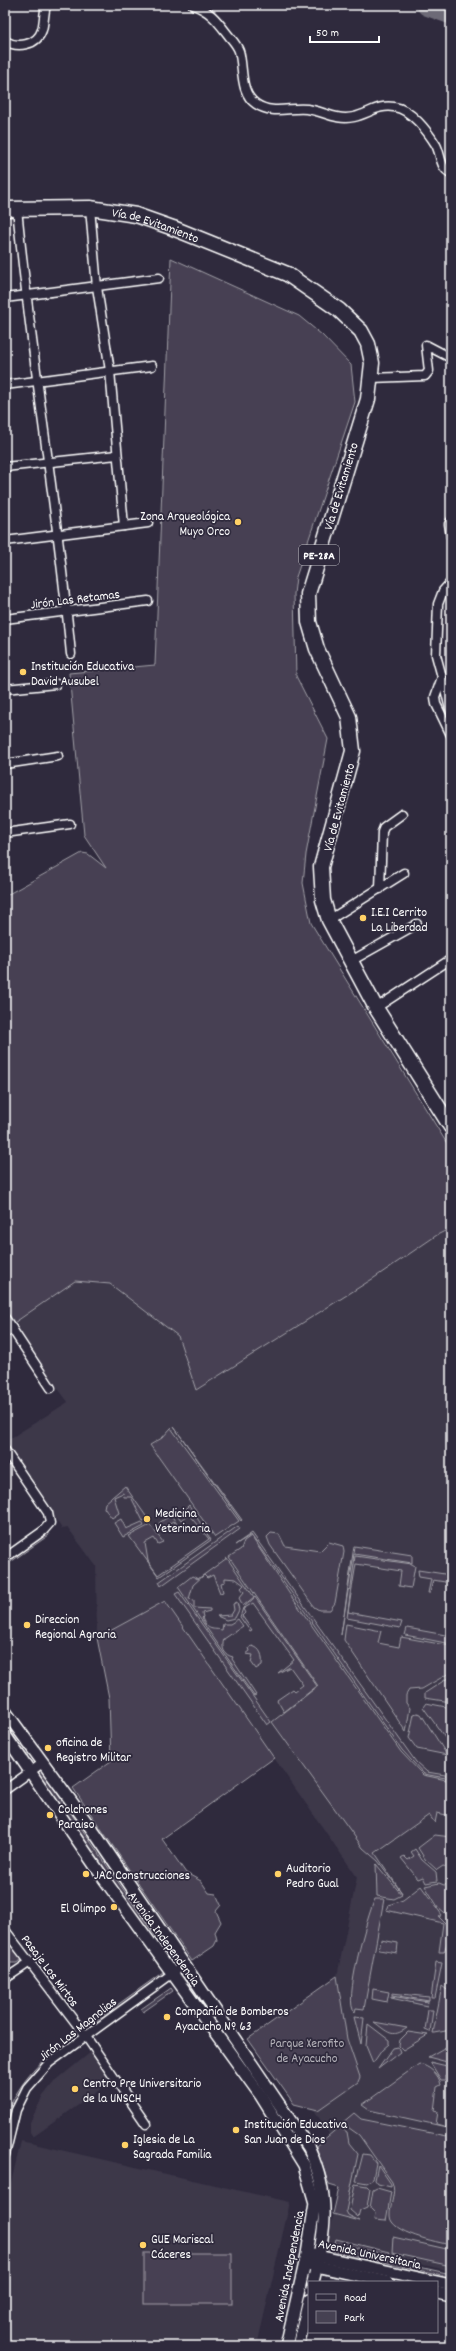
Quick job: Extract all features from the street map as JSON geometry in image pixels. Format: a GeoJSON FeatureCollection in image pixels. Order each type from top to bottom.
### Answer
{"type":"FeatureCollection","features":[{"type":"Feature","properties":{"kind":"highway","name":"Vía de Evitamiento"},"geometry":{"type":"LineString","coordinates":[[11,209],[90,208],[136,215],[158,223],[286,274],[339,310],[361,331],[368,344],[372,363],[368,399],[308,594],[309,622],[317,650],[349,717],[353,751],[321,867],[323,900],[329,920],[376,1008],[451,1128]]}},
{"type":"Feature","properties":{"kind":"street"},"geometry":{"type":"LineString","coordinates":[[5,41],[18,45],[27,45],[33,42],[42,31],[46,5]]}},
{"type":"Feature","properties":{"kind":"street"},"geometry":{"type":"LineString","coordinates":[[193,5],[207,11],[216,19],[236,45],[245,90],[256,104],[277,110],[305,109],[340,118],[355,117],[374,109],[395,107],[406,112],[426,131],[437,146],[444,169],[451,173]]}},
{"type":"Feature","properties":{"kind":"street"},"geometry":{"type":"LineString","coordinates":[[90,208],[97,287],[110,372],[124,526]]}},
{"type":"Feature","properties":{"kind":"street"},"geometry":{"type":"LineString","coordinates":[[11,209],[49,462],[71,654]]}},
{"type":"Feature","properties":{"kind":"street"},"geometry":{"type":"LineString","coordinates":[[5,298],[159,278]]}},
{"type":"Feature","properties":{"kind":"street"},"geometry":{"type":"LineString","coordinates":[[371,378],[425,376],[429,371],[426,345],[451,358]]}},
{"type":"Feature","properties":{"kind":"street"},"geometry":{"type":"LineString","coordinates":[[5,385],[152,366]]}},
{"type":"Feature","properties":{"kind":"street"},"geometry":{"type":"LineString","coordinates":[[5,467],[117,454]]}},
{"type":"Feature","properties":{"kind":"street"},"geometry":{"type":"LineString","coordinates":[[451,521],[449,533],[451,537]]}},
{"type":"Feature","properties":{"kind":"street"},"geometry":{"type":"LineString","coordinates":[[5,541],[148,523]]}},
{"type":"Feature","properties":{"kind":"street"},"geometry":{"type":"LineString","coordinates":[[451,582],[443,591],[438,604],[436,655],[451,713]]}},
{"type":"Feature","properties":{"kind":"street","name":"Jirón Las Retamas"},"geometry":{"type":"LineString","coordinates":[[5,619],[148,601]]}},
{"type":"Feature","properties":{"kind":"street"},"geometry":{"type":"LineString","coordinates":[[442,677],[436,690],[436,704],[451,735]]}},
{"type":"Feature","properties":{"kind":"street"},"geometry":{"type":"LineString","coordinates":[[5,689],[56,684]]}},
{"type":"Feature","properties":{"kind":"street"},"geometry":{"type":"LineString","coordinates":[[5,764],[58,756]]}},
{"type":"Feature","properties":{"kind":"street"},"geometry":{"type":"LineString","coordinates":[[380,889],[382,832],[384,827],[402,814]]}},
{"type":"Feature","properties":{"kind":"street"},"geometry":{"type":"LineString","coordinates":[[5,833],[70,824]]}},
{"type":"Feature","properties":{"kind":"street"},"geometry":{"type":"LineString","coordinates":[[329,920],[404,873]]}},
{"type":"Feature","properties":{"kind":"street"},"geometry":{"type":"LineString","coordinates":[[351,961],[417,924]]}},
{"type":"Feature","properties":{"kind":"street"},"geometry":{"type":"LineString","coordinates":[[376,1008],[451,960]]}},
{"type":"Feature","properties":{"kind":"street"},"geometry":{"type":"LineString","coordinates":[[5,1318],[9,1331],[52,1388]]}},
{"type":"Feature","properties":{"kind":"street"},"geometry":{"type":"LineString","coordinates":[[5,1450],[48,1512],[50,1522],[43,1531],[5,1558]]}},
{"type":"Feature","properties":{"kind":"street","name":"Avenida Independencia"},"geometry":{"type":"LineString","coordinates":[[5,1711],[44,1762],[117,1866],[309,2148],[320,2178],[325,2206],[318,2262],[313,2281]]}},
{"type":"Feature","properties":{"kind":"street","name":"Avenida Independencia"},"geometry":{"type":"LineString","coordinates":[[5,1735],[32,1772],[102,1876],[173,1971],[219,2040],[279,2122],[304,2165],[315,2203],[305,2259],[286,2346]]}},
{"type":"Feature","properties":{"kind":"street"},"geometry":{"type":"LineString","coordinates":[[5,1790],[44,1762]]}},
{"type":"Feature","properties":{"kind":"street"},"geometry":{"type":"LineString","coordinates":[[61,1815],[75,1806]]}},
{"type":"Feature","properties":{"kind":"street"},"geometry":{"type":"LineString","coordinates":[[102,1876],[117,1866]]}},
{"type":"Feature","properties":{"kind":"street","name":"Pasaje Los Mirtos"},"geometry":{"type":"LineString","coordinates":[[5,1930],[85,2035],[146,2124]]}},
{"type":"Feature","properties":{"kind":"street"},"geometry":{"type":"LineString","coordinates":[[5,1979],[30,1962]]}},
{"type":"Feature","properties":{"kind":"street","name":"Jirón Las Magnolias"},"geometry":{"type":"LineString","coordinates":[[5,2155],[8,2128],[16,2110],[27,2088],[49,2063],[85,2035],[184,1964]]}},
{"type":"Feature","properties":{"kind":"street","name":"Avenida Universitaria"},"geometry":{"type":"LineString","coordinates":[[305,2259],[384,2281]]}},
{"type":"Feature","properties":{"kind":"street","name":"Avenida Universitaria"},"geometry":{"type":"LineString","coordinates":[[318,2262],[433,2281]]}},
{"type":"Feature","properties":{"kind":"street","name":"Avenida Universitaria"},"geometry":{"type":"LineString","coordinates":[[438,2282],[451,2284]]}},
{"type":"Feature","properties":{"kind":"street"},"geometry":{"type":"LineString","coordinates":[[438,2293],[451,2296]]}},
{"type":"Feature","properties":{"kind":"street","name":"Avenida Independencia"},"geometry":{"type":"LineString","coordinates":[[298,2346],[308,2304]]}},
{"type":"Feature","properties":{"kind":"shaded area"},"geometry":{"type":"Polygon","coordinates":[[[325,759],[312,820],[303,883],[311,923],[451,1150],[451,2271],[327,2244],[347,2152],[329,2134],[313,2108],[294,2104],[248,2039],[337,1976],[357,1877],[274,1758],[73,1788],[111,1761],[109,1698],[97,1638],[96,1566],[68,1528],[62,1529],[6,1441],[68,1402],[11,1325],[5,896],[82,853],[88,854],[107,869],[325,759]]]}},
{"type":"Feature","properties":{"kind":"shaded area","name":"Centro Pre Universitario de la UNSCH"},"geometry":{"type":"Polygon","coordinates":[[[91,2052],[111,2082],[33,2137],[30,2132],[30,2122],[43,2096],[54,2082],[91,2052]]]}},
{"type":"Feature","properties":{"kind":"shaded area","name":"GUE Mariscal Cáceres"},"geometry":{"type":"Polygon","coordinates":[[[21,2141],[290,2202],[257,2346],[5,2346],[5,2207],[21,2141]]]}},
{"type":"Feature","properties":{"kind":"green space"},"geometry":{"type":"Polygon","coordinates":[[[171,258],[299,316],[322,335],[351,365],[355,402],[296,577],[294,594],[296,676],[328,739],[306,854],[303,883],[311,923],[451,1150],[451,1228],[437,1235],[374,1278],[196,1390],[178,1336],[110,1284],[75,1281],[11,1325],[5,1316],[5,896],[82,853],[88,854],[106,868],[84,835],[69,673],[155,665],[171,258]]]}},
{"type":"Feature","properties":{"kind":"green space"},"geometry":{"type":"Polygon","coordinates":[[[174,1427],[242,1520],[241,1521],[174,1427]]]}},
{"type":"Feature","properties":{"kind":"green space"},"geometry":{"type":"Polygon","coordinates":[[[171,1428],[239,1521],[215,1537],[150,1445],[162,1438],[171,1428]]]}},
{"type":"Feature","properties":{"kind":"green space"},"geometry":{"type":"Polygon","coordinates":[[[125,1486],[148,1519],[143,1521],[131,1497],[124,1497],[123,1493],[114,1497],[119,1513],[112,1518],[104,1508],[105,1503],[125,1486]]]}},
{"type":"Feature","properties":{"kind":"green space"},"geometry":{"type":"Polygon","coordinates":[[[189,1505],[211,1540],[159,1577],[129,1536],[150,1525],[163,1542],[158,1544],[154,1538],[145,1543],[148,1561],[158,1575],[209,1539],[188,1514],[181,1520],[178,1516],[189,1505]]]}},
{"type":"Feature","properties":{"kind":"green space"},"geometry":{"type":"Polygon","coordinates":[[[171,1515],[177,1524],[176,1525],[173,1521],[162,1528],[159,1523],[171,1515]]]}},
{"type":"Feature","properties":{"kind":"green space"},"geometry":{"type":"Polygon","coordinates":[[[121,1519],[126,1529],[142,1522],[144,1526],[123,1537],[114,1523],[121,1519]]]}},
{"type":"Feature","properties":{"kind":"green space"},"geometry":{"type":"Polygon","coordinates":[[[238,1526],[240,1529],[161,1586],[159,1582],[238,1526]]]}},
{"type":"Feature","properties":{"kind":"green space"},"geometry":{"type":"Polygon","coordinates":[[[47,1532],[49,1535],[5,1566],[5,1561],[47,1532]]]}},
{"type":"Feature","properties":{"kind":"green space"},"geometry":{"type":"Polygon","coordinates":[[[252,1533],[416,1762],[427,1772],[451,1776],[451,1779],[424,1774],[402,1750],[251,1535],[235,1545],[252,1533]]]}},
{"type":"Feature","properties":{"kind":"green space"},"geometry":{"type":"Polygon","coordinates":[[[271,1533],[279,1534],[285,1546],[320,1551],[329,1542],[343,1546],[344,1552],[335,1603],[330,1610],[319,1610],[314,1607],[270,1545],[267,1537],[271,1533]]]}},
{"type":"Feature","properties":{"kind":"green space"},"geometry":{"type":"Polygon","coordinates":[[[251,1536],[291,1596],[401,1752],[423,1775],[451,1781],[451,1816],[437,1813],[435,1823],[429,1815],[375,1853],[402,1893],[378,1861],[363,1848],[272,1722],[318,1686],[229,1557],[241,1549],[244,1541],[251,1536]]]}},
{"type":"Feature","properties":{"kind":"green space"},"geometry":{"type":"Polygon","coordinates":[[[354,1546],[412,1555],[412,1563],[354,1554],[341,1635],[354,1546]]]}},
{"type":"Feature","properties":{"kind":"green space"},"geometry":{"type":"Polygon","coordinates":[[[355,1556],[412,1564],[415,1566],[411,1588],[399,1586],[401,1571],[356,1564],[348,1612],[402,1622],[400,1628],[347,1618],[355,1556]]]}},
{"type":"Feature","properties":{"kind":"green space"},"geometry":{"type":"Polygon","coordinates":[[[227,1558],[254,1597],[243,1606],[239,1598],[244,1592],[241,1588],[244,1585],[236,1579],[225,1578],[225,1582],[221,1583],[223,1592],[220,1593],[213,1575],[207,1578],[204,1575],[193,1585],[189,1599],[194,1600],[194,1608],[210,1609],[210,1611],[202,1613],[202,1618],[206,1626],[213,1629],[222,1630],[223,1624],[230,1624],[238,1619],[243,1626],[224,1639],[223,1648],[227,1655],[233,1657],[232,1659],[256,1695],[254,1696],[178,1587],[192,1576],[198,1579],[227,1558]]]}},
{"type":"Feature","properties":{"kind":"green space"},"geometry":{"type":"Polygon","coordinates":[[[418,1570],[451,1575],[451,1583],[433,1580],[430,1593],[428,1593],[431,1579],[419,1577],[418,1570]]]}},
{"type":"Feature","properties":{"kind":"green space"},"geometry":{"type":"Polygon","coordinates":[[[179,1592],[271,1722],[267,1725],[175,1594],[179,1592]]]}},
{"type":"Feature","properties":{"kind":"green space"},"geometry":{"type":"Polygon","coordinates":[[[255,1597],[317,1686],[284,1712],[277,1700],[293,1689],[295,1691],[303,1685],[290,1667],[278,1673],[294,1660],[253,1603],[243,1609],[245,1613],[242,1616],[252,1630],[250,1631],[240,1617],[243,1608],[255,1597]]]}},
{"type":"Feature","properties":{"kind":"green space"},"geometry":{"type":"Polygon","coordinates":[[[165,1601],[274,1758],[162,1839],[186,1873],[201,1881],[209,1893],[216,1894],[221,1905],[216,1911],[221,1922],[215,1932],[217,1940],[214,1946],[192,1961],[73,1788],[111,1761],[109,1698],[97,1638],[165,1601]]]}},
{"type":"Feature","properties":{"kind":"green space"},"geometry":{"type":"Polygon","coordinates":[[[237,1602],[239,1610],[235,1618],[226,1620],[217,1616],[231,1615],[234,1610],[233,1604],[237,1602]]]}},
{"type":"Feature","properties":{"kind":"green space"},"geometry":{"type":"Polygon","coordinates":[[[346,1624],[381,1631],[378,1643],[399,1647],[401,1637],[451,1646],[451,1672],[422,1689],[409,1690],[406,1695],[406,1703],[410,1708],[406,1732],[344,1640],[346,1624]]]}},
{"type":"Feature","properties":{"kind":"green space"},"geometry":{"type":"Polygon","coordinates":[[[407,1628],[451,1636],[451,1644],[405,1635],[407,1628]]]}},
{"type":"Feature","properties":{"kind":"green space"},"geometry":{"type":"Polygon","coordinates":[[[252,1646],[258,1649],[262,1656],[262,1665],[256,1669],[251,1662],[253,1655],[246,1654],[250,1651],[249,1648],[252,1646]]]}},
{"type":"Feature","properties":{"kind":"green space"},"geometry":{"type":"Polygon","coordinates":[[[451,1676],[451,1702],[425,1698],[425,1693],[451,1676]]]}},
{"type":"Feature","properties":{"kind":"green space"},"geometry":{"type":"Polygon","coordinates":[[[426,1703],[451,1708],[448,1742],[423,1707],[426,1703]]]}},
{"type":"Feature","properties":{"kind":"green space"},"geometry":{"type":"Polygon","coordinates":[[[414,1714],[421,1714],[447,1755],[417,1749],[409,1738],[414,1714]]]}},
{"type":"Feature","properties":{"kind":"green space"},"geometry":{"type":"Polygon","coordinates":[[[5,1719],[28,1753],[27,1756],[25,1756],[5,1728],[5,1719]]]}},
{"type":"Feature","properties":{"kind":"green space"},"geometry":{"type":"Polygon","coordinates":[[[39,1770],[42,1771],[171,1959],[171,1963],[168,1962],[37,1772],[39,1770]]]}},
{"type":"Feature","properties":{"kind":"green space"},"geometry":{"type":"Polygon","coordinates":[[[435,1835],[451,1837],[451,1868],[443,1866],[437,1870],[425,1859],[418,1848],[435,1835]]]}},
{"type":"Feature","properties":{"kind":"green space"},"geometry":{"type":"Polygon","coordinates":[[[415,1849],[422,1860],[436,1872],[437,1881],[426,1883],[423,1877],[418,1879],[401,1858],[404,1856],[408,1860],[414,1856],[411,1852],[415,1849]]]}},
{"type":"Feature","properties":{"kind":"green space"},"geometry":{"type":"Polygon","coordinates":[[[376,1864],[402,1895],[394,1899],[377,1896],[376,1864]]]}},
{"type":"Feature","properties":{"kind":"green space"},"geometry":{"type":"Polygon","coordinates":[[[439,1883],[444,1885],[451,1884],[451,1918],[438,1907],[425,1886],[439,1883]]]}},
{"type":"Feature","properties":{"kind":"green space"},"geometry":{"type":"Polygon","coordinates":[[[421,1886],[442,1915],[439,1917],[446,1924],[448,1922],[451,1923],[451,1931],[444,1952],[439,1952],[443,1923],[386,1910],[388,1905],[403,1900],[421,1886]]]}},
{"type":"Feature","properties":{"kind":"green space"},"geometry":{"type":"Polygon","coordinates":[[[375,1899],[384,1899],[364,2009],[356,2008],[355,2012],[352,2006],[354,1977],[362,1939],[375,1899]]]}},
{"type":"Feature","properties":{"kind":"green space"},"geometry":{"type":"Polygon","coordinates":[[[5,1938],[22,1960],[16,1963],[5,1963],[5,1938]]]}},
{"type":"Feature","properties":{"kind":"green space"},"geometry":{"type":"Polygon","coordinates":[[[381,1940],[398,1943],[397,1953],[379,1950],[381,1940]]]}},
{"type":"Feature","properties":{"kind":"green space"},"geometry":{"type":"Polygon","coordinates":[[[436,1962],[442,1963],[435,1998],[431,1998],[436,1962]]]}},
{"type":"Feature","properties":{"kind":"green space"},"geometry":{"type":"Polygon","coordinates":[[[163,1972],[165,1975],[89,2029],[88,2026],[163,1972]]]}},
{"type":"Feature","properties":{"kind":"green space","name":"Parque Xerofito de Ayacucho"},"geometry":{"type":"Polygon","coordinates":[[[337,1976],[347,2039],[360,2077],[358,2082],[318,2110],[294,2104],[248,2039],[337,1976]]]}},
{"type":"Feature","properties":{"kind":"green space"},"geometry":{"type":"Polygon","coordinates":[[[442,1986],[451,1993],[451,2030],[433,2033],[442,1986]]]}},
{"type":"Feature","properties":{"kind":"green space"},"geometry":{"type":"Polygon","coordinates":[[[171,1988],[173,1991],[143,2012],[141,2009],[171,1988]]]}},
{"type":"Feature","properties":{"kind":"green space"},"geometry":{"type":"Polygon","coordinates":[[[373,1989],[389,1992],[387,2002],[372,1999],[373,1989]]]}},
{"type":"Feature","properties":{"kind":"green space"},"geometry":{"type":"Polygon","coordinates":[[[392,1993],[429,1997],[429,2001],[392,1995],[392,1993]]]}},
{"type":"Feature","properties":{"kind":"green space"},"geometry":{"type":"Polygon","coordinates":[[[391,1996],[428,2002],[427,2006],[391,1998],[391,1996]]]}},
{"type":"Feature","properties":{"kind":"green space"},"geometry":{"type":"Polygon","coordinates":[[[200,2000],[281,2114],[280,2116],[198,2001],[200,2000]]]}},
{"type":"Feature","properties":{"kind":"green space"},"geometry":{"type":"Polygon","coordinates":[[[428,2010],[433,2010],[430,2032],[425,2030],[428,2010]]]}},
{"type":"Feature","properties":{"kind":"green space"},"geometry":{"type":"Polygon","coordinates":[[[354,2017],[364,2018],[361,2044],[354,2017]]]}},
{"type":"Feature","properties":{"kind":"green space"},"geometry":{"type":"Polygon","coordinates":[[[374,2022],[407,2028],[394,2034],[390,2033],[374,2022]]]}},
{"type":"Feature","properties":{"kind":"green space"},"geometry":{"type":"Polygon","coordinates":[[[368,2024],[389,2040],[389,2044],[382,2050],[373,2063],[366,2046],[368,2024]]]}},
{"type":"Feature","properties":{"kind":"green space"},"geometry":{"type":"Polygon","coordinates":[[[408,2032],[428,2035],[403,2050],[399,2046],[400,2040],[408,2032]]]}},
{"type":"Feature","properties":{"kind":"green space"},"geometry":{"type":"Polygon","coordinates":[[[451,2044],[451,2063],[428,2057],[451,2044]]]}},
{"type":"Feature","properties":{"kind":"green space"},"geometry":{"type":"Polygon","coordinates":[[[398,2047],[400,2052],[378,2069],[393,2048],[398,2047]]]}},
{"type":"Feature","properties":{"kind":"green space"},"geometry":{"type":"Polygon","coordinates":[[[52,2052],[55,2055],[16,2103],[8,2126],[5,2125],[7,2114],[16,2094],[36,2067],[52,2052]]]}},
{"type":"Feature","properties":{"kind":"green space"},"geometry":{"type":"Polygon","coordinates":[[[430,2062],[451,2067],[450,2076],[445,2076],[445,2080],[441,2080],[430,2062]]]}},
{"type":"Feature","properties":{"kind":"green space"},"geometry":{"type":"Polygon","coordinates":[[[419,2064],[433,2071],[440,2081],[441,2085],[437,2087],[434,2111],[438,2112],[436,2124],[451,2128],[369,2110],[362,2105],[419,2064]]]}},
{"type":"Feature","properties":{"kind":"green space"},"geometry":{"type":"Polygon","coordinates":[[[354,2113],[361,2119],[451,2137],[451,2245],[415,2236],[406,2232],[392,2222],[390,2216],[394,2190],[392,2182],[359,2135],[342,2123],[354,2113]]]}},
{"type":"Feature","properties":{"kind":"green space"},"geometry":{"type":"Polygon","coordinates":[[[339,2127],[347,2132],[349,2143],[358,2154],[346,2211],[348,2215],[360,2221],[333,2214],[339,2188],[329,2185],[316,2146],[339,2127]]]}},
{"type":"Feature","properties":{"kind":"green space"},"geometry":{"type":"Polygon","coordinates":[[[363,2154],[370,2155],[376,2163],[373,2179],[367,2183],[356,2181],[363,2154]]]}},
{"type":"Feature","properties":{"kind":"green space"},"geometry":{"type":"Polygon","coordinates":[[[378,2165],[391,2184],[391,2187],[378,2184],[375,2180],[378,2165]]]}},
{"type":"Feature","properties":{"kind":"green space"},"geometry":{"type":"Polygon","coordinates":[[[355,2184],[367,2186],[370,2189],[367,2207],[360,2210],[358,2217],[350,2210],[355,2184]]]}},
{"type":"Feature","properties":{"kind":"green space"},"geometry":{"type":"Polygon","coordinates":[[[377,2188],[391,2192],[386,2221],[374,2220],[375,2213],[370,2208],[373,2190],[377,2188]]]}},
{"type":"Feature","properties":{"kind":"green space"},"geometry":{"type":"Polygon","coordinates":[[[393,2237],[451,2250],[451,2266],[392,2253],[393,2237]]]}},
{"type":"Feature","properties":{"kind":"green space"},"geometry":{"type":"Polygon","coordinates":[[[336,2239],[389,2252],[388,2255],[335,2243],[336,2239]]]}},
{"type":"Feature","properties":{"kind":"green space"},"geometry":{"type":"Polygon","coordinates":[[[329,2247],[451,2274],[451,2277],[328,2250],[329,2247]]]}},
{"type":"Feature","properties":{"kind":"green space"},"geometry":{"type":"Polygon","coordinates":[[[144,2253],[232,2253],[232,2304],[144,2304],[144,2253]]]}},
{"type":"Feature","properties":{"kind":"waterway"},"geometry":{"type":"LineString","coordinates":[[425,5],[426,7],[451,16]]}},
{"type":"Feature","properties":{"kind":"place","name":"Zona Arqueológica Muyo Orco"},"geometry":{"type":"Point","coordinates":[238,522]}},
{"type":"Feature","properties":{"kind":"place","name":"Institución Educativa David Ausubel"},"geometry":{"type":"Point","coordinates":[23,672]}},
{"type":"Feature","properties":{"kind":"place","name":"I.E.I Cerrito La Liberdad"},"geometry":{"type":"Point","coordinates":[363,918]}},
{"type":"Feature","properties":{"kind":"place","name":"Medicina Veterinaria"},"geometry":{"type":"Point","coordinates":[147,1519]}},
{"type":"Feature","properties":{"kind":"place","name":"Direccion Regional Agraria"},"geometry":{"type":"Point","coordinates":[27,1625]}},
{"type":"Feature","properties":{"kind":"place","name":"oficina de Registro Militar"},"geometry":{"type":"Point","coordinates":[48,1748]}},
{"type":"Feature","properties":{"kind":"place","name":"Colchones Paraiso"},"geometry":{"type":"Point","coordinates":[50,1815]}},
{"type":"Feature","properties":{"kind":"place","name":"JAC Construcciones"},"geometry":{"type":"Point","coordinates":[86,1874]}},
{"type":"Feature","properties":{"kind":"place","name":"Auditorio Pedro Gual"},"geometry":{"type":"Point","coordinates":[278,1874]}},
{"type":"Feature","properties":{"kind":"place","name":"El Olimpo"},"geometry":{"type":"Point","coordinates":[114,1907]}},
{"type":"Feature","properties":{"kind":"place","name":"Compañía de Bomberos Ayacucho Nº 63"},"geometry":{"type":"Point","coordinates":[167,2017]}},
{"type":"Feature","properties":{"kind":"place","name":"Centro Pre Universitario de la UNSCH"},"geometry":{"type":"Point","coordinates":[75,2089]}},
{"type":"Feature","properties":{"kind":"place","name":"Institución Educativa San Juan de Dios"},"geometry":{"type":"Point","coordinates":[236,2130]}},
{"type":"Feature","properties":{"kind":"place","name":"Iglesia de La Sagrada Familia"},"geometry":{"type":"Point","coordinates":[125,2145]}},
{"type":"Feature","properties":{"kind":"place","name":"GUE Mariscal Cáceres"},"geometry":{"type":"Point","coordinates":[143,2245]}}]}
